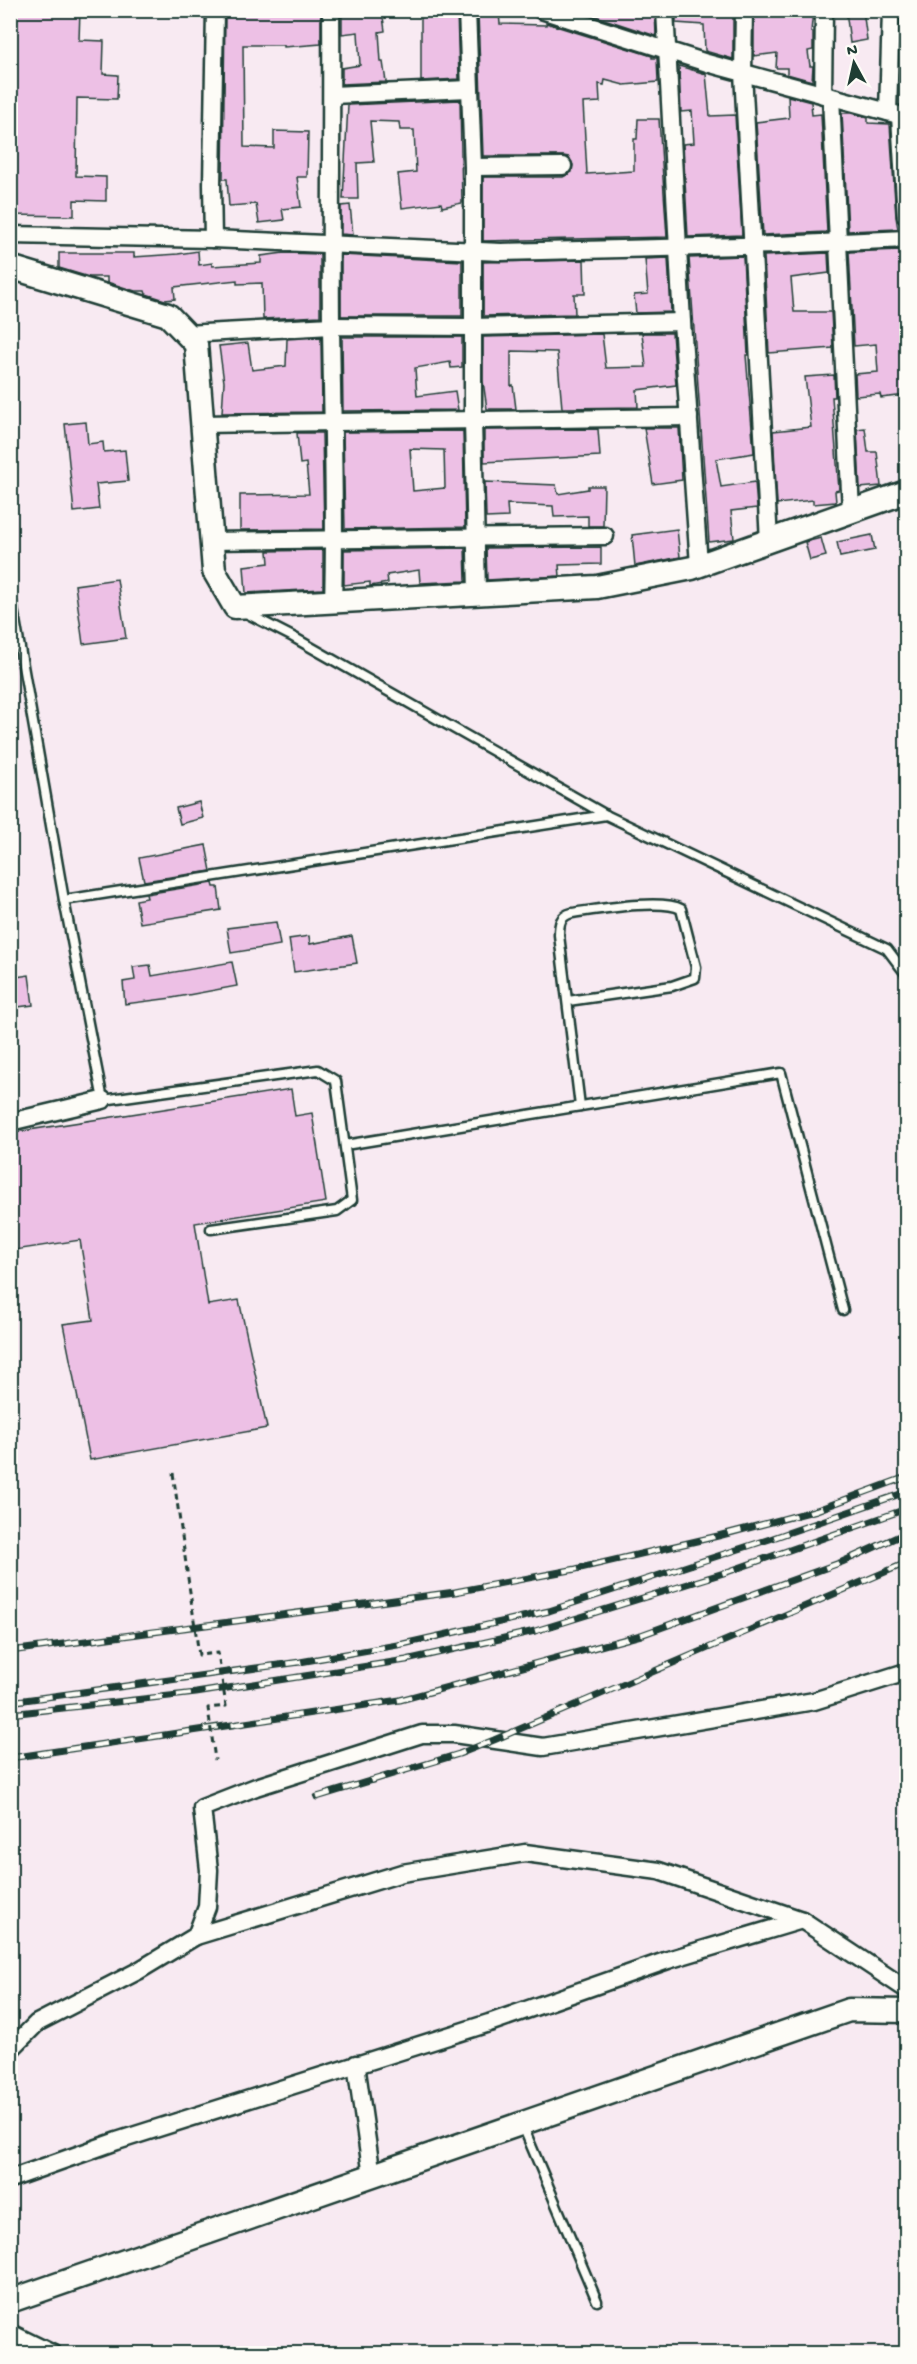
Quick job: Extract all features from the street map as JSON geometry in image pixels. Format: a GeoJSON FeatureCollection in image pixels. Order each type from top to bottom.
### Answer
{"type":"FeatureCollection","features":[{"type":"Feature","properties":{"kind":"street"},"geometry":{"type":"LineString","coordinates":[[213,238],[215,10]]}},
{"type":"Feature","properties":{"kind":"street"},"geometry":{"type":"LineString","coordinates":[[331,10],[330,244],[335,539],[333,602]]}},
{"type":"Feature","properties":{"kind":"street"},"geometry":{"type":"LineString","coordinates":[[467,10],[473,167],[472,327],[477,594]]}},
{"type":"Feature","properties":{"kind":"street"},"geometry":{"type":"LineString","coordinates":[[541,10],[586,18],[667,50],[898,115]]}},
{"type":"Feature","properties":{"kind":"street"},"geometry":{"type":"LineString","coordinates":[[665,10],[676,247],[699,565]]}},
{"type":"Feature","properties":{"kind":"street"},"geometry":{"type":"LineString","coordinates":[[744,10],[743,73],[769,540]]}},
{"type":"Feature","properties":{"kind":"street"},"geometry":{"type":"LineString","coordinates":[[824,10],[851,512]]}},
{"type":"Feature","properties":{"kind":"street"},"geometry":{"type":"LineString","coordinates":[[891,10],[906,216]]}},
{"type":"Feature","properties":{"kind":"street"},"geometry":{"type":"LineString","coordinates":[[332,95],[469,89]]}},
{"type":"Feature","properties":{"kind":"street"},"geometry":{"type":"LineString","coordinates":[[473,167],[563,166]]}},
{"type":"Feature","properties":{"kind":"street"},"geometry":{"type":"LineString","coordinates":[[10,235],[213,238],[501,252],[752,246],[906,239]]}},
{"type":"Feature","properties":{"kind":"street"},"geometry":{"type":"LineString","coordinates":[[10,267],[168,315],[196,344],[214,572],[235,607],[597,587],[699,565],[906,492]]}},
{"type":"Feature","properties":{"kind":"street"},"geometry":{"type":"LineString","coordinates":[[186,334],[331,326],[472,327],[682,322]]}},
{"type":"Feature","properties":{"kind":"street"},"geometry":{"type":"LineString","coordinates":[[202,424],[689,417]]}},
{"type":"Feature","properties":{"kind":"street"},"geometry":{"type":"LineString","coordinates":[[211,541],[605,536]]}},
{"type":"Feature","properties":{"kind":"street"},"geometry":{"type":"LineString","coordinates":[[10,1122],[103,1100]]}},
{"type":"Feature","properties":{"kind":"street"},"geometry":{"type":"LineString","coordinates":[[196,1936],[207,1907],[209,1870],[202,1808],[256,1787],[422,1734],[454,1734],[543,1747],[814,1701],[906,1672]]}},
{"type":"Feature","properties":{"kind":"street"},"geometry":{"type":"LineString","coordinates":[[10,2050],[37,2023],[138,1971],[196,1936],[402,1873],[525,1853],[659,1871],[802,1920],[906,1989]]}},
{"type":"Feature","properties":{"kind":"street"},"geometry":{"type":"LineString","coordinates":[[10,2179],[117,2141],[489,2023],[668,1960],[802,1920]]}},
{"type":"Feature","properties":{"kind":"street"},"geometry":{"type":"LineString","coordinates":[[10,2301],[849,2010],[906,2011]]}},
{"type":"Feature","properties":{"kind":"street"},"geometry":{"type":"LineString","coordinates":[[356,2064],[372,2176]]}},
{"type":"Feature","properties":{"kind":"street"},"geometry":{"type":"LineString","coordinates":[[10,2333],[53,2354]]}},
{"type":"Feature","properties":{"kind":"lane"},"geometry":{"type":"LineString","coordinates":[[10,591],[64,900],[103,1100],[318,1070],[336,1081],[352,1200],[337,1211],[211,1229]]}},
{"type":"Feature","properties":{"kind":"lane"},"geometry":{"type":"LineString","coordinates":[[235,607],[293,637],[606,815],[887,949],[906,974]]}},
{"type":"Feature","properties":{"kind":"lane"},"geometry":{"type":"LineString","coordinates":[[64,900],[606,815]]}},
{"type":"Feature","properties":{"kind":"lane"},"geometry":{"type":"LineString","coordinates":[[568,1001],[672,986],[695,978],[696,967],[681,909],[670,905],[641,905],[565,915],[560,921],[559,935],[580,1106]]}},
{"type":"Feature","properties":{"kind":"lane"},"geometry":{"type":"LineString","coordinates":[[345,1145],[781,1073],[843,1310]]}},
{"type":"Feature","properties":{"kind":"lane"},"geometry":{"type":"LineString","coordinates":[[522,2124],[597,2301]]}},
{"type":"Feature","properties":{"kind":"path"},"geometry":{"type":"LineString","coordinates":[[173,1473],[198,1655],[218,1653],[220,1663],[226,1706],[208,1708],[215,1760]]}},
{"type":"Feature","properties":{"kind":"building"},"geometry":{"type":"Polygon","coordinates":[[[10,10],[80,10],[79,40],[104,41],[103,74],[118,75],[117,99],[77,98],[76,176],[106,177],[106,201],[74,200],[74,216],[10,215],[10,10]]]}},
{"type":"Feature","properties":{"kind":"building"},"geometry":{"type":"Polygon","coordinates":[[[225,10],[321,10],[321,44],[284,47],[284,45],[243,45],[244,147],[274,148],[274,131],[308,132],[307,177],[297,177],[301,207],[282,209],[284,220],[259,223],[256,204],[229,206],[227,179],[223,179],[225,10]]]}},
{"type":"Feature","properties":{"kind":"building"},"geometry":{"type":"Polygon","coordinates":[[[342,10],[382,10],[385,31],[379,32],[381,62],[383,62],[386,82],[342,84],[342,68],[360,65],[358,32],[342,34],[342,10]]]}},
{"type":"Feature","properties":{"kind":"building"},"geometry":{"type":"Polygon","coordinates":[[[421,10],[457,10],[459,79],[421,81],[421,10]]]}},
{"type":"Feature","properties":{"kind":"building"},"geometry":{"type":"Polygon","coordinates":[[[577,10],[655,10],[656,36],[577,10]]]}},
{"type":"Feature","properties":{"kind":"building"},"geometry":{"type":"Polygon","coordinates":[[[676,10],[733,10],[733,59],[705,51],[704,25],[676,23],[676,10]]]}},
{"type":"Feature","properties":{"kind":"building"},"geometry":{"type":"Polygon","coordinates":[[[783,10],[813,10],[811,32],[813,32],[813,50],[808,51],[810,66],[813,66],[812,81],[787,74],[787,68],[776,68],[777,53],[754,56],[754,14],[783,10]]]}},
{"type":"Feature","properties":{"kind":"building"},"geometry":{"type":"Polygon","coordinates":[[[846,10],[863,10],[867,40],[850,43],[846,10]]]}},
{"type":"Feature","properties":{"kind":"building"},"geometry":{"type":"Polygon","coordinates":[[[478,13],[499,13],[500,24],[546,25],[546,23],[657,58],[658,82],[624,85],[605,80],[604,85],[599,84],[600,102],[583,103],[587,174],[634,171],[634,139],[637,139],[638,119],[659,119],[667,237],[483,241],[483,177],[563,177],[572,172],[573,165],[569,157],[563,156],[483,156],[478,13]]]}},
{"type":"Feature","properties":{"kind":"building"},"geometry":{"type":"Polygon","coordinates":[[[679,66],[706,74],[710,116],[735,115],[742,235],[688,237],[683,144],[694,143],[692,111],[681,112],[679,66]]]}},
{"type":"Feature","properties":{"kind":"building"},"geometry":{"type":"Polygon","coordinates":[[[788,96],[811,102],[812,115],[821,114],[827,232],[763,235],[756,122],[789,118],[788,96]]]}},
{"type":"Feature","properties":{"kind":"building"},"geometry":{"type":"Polygon","coordinates":[[[460,100],[462,203],[442,207],[441,203],[402,208],[398,174],[416,172],[414,130],[400,130],[399,122],[370,121],[374,162],[357,163],[358,199],[343,199],[348,105],[460,100]]]}},
{"type":"Feature","properties":{"kind":"building"},"geometry":{"type":"Polygon","coordinates":[[[842,113],[868,118],[868,123],[890,124],[898,229],[848,231],[842,113]]]}},
{"type":"Feature","properties":{"kind":"building"},"geometry":{"type":"Polygon","coordinates":[[[350,205],[353,235],[341,234],[341,206],[350,205]]]}},
{"type":"Feature","properties":{"kind":"building"},"geometry":{"type":"Polygon","coordinates":[[[901,250],[904,297],[906,297],[906,395],[881,398],[880,394],[856,396],[855,374],[878,372],[876,344],[854,346],[849,252],[901,250]]]}},
{"type":"Feature","properties":{"kind":"building"},"geometry":{"type":"Polygon","coordinates":[[[198,251],[199,265],[212,263],[212,266],[261,263],[261,256],[284,253],[320,254],[320,316],[263,319],[262,283],[237,284],[237,280],[174,287],[175,299],[165,300],[146,294],[145,291],[135,291],[107,282],[107,277],[89,277],[59,268],[59,253],[134,253],[134,257],[198,251]]]}},
{"type":"Feature","properties":{"kind":"building"},"geometry":{"type":"Polygon","coordinates":[[[828,253],[829,273],[791,278],[794,312],[831,312],[833,348],[769,353],[764,256],[828,253]]]}},
{"type":"Feature","properties":{"kind":"building"},"geometry":{"type":"Polygon","coordinates":[[[341,255],[462,261],[462,316],[341,316],[341,255]]]}},
{"type":"Feature","properties":{"kind":"building"},"geometry":{"type":"Polygon","coordinates":[[[743,256],[748,355],[746,355],[754,453],[716,459],[721,487],[755,482],[757,508],[731,511],[734,539],[709,542],[689,258],[743,256]]]}},
{"type":"Feature","properties":{"kind":"building"},"geometry":{"type":"Polygon","coordinates":[[[668,258],[671,312],[636,313],[634,295],[648,294],[645,259],[668,258]]]}},
{"type":"Feature","properties":{"kind":"building"},"geometry":{"type":"Polygon","coordinates":[[[584,260],[585,294],[574,294],[575,314],[483,316],[483,262],[584,260]]]}},
{"type":"Feature","properties":{"kind":"building"},"geometry":{"type":"Polygon","coordinates":[[[642,333],[672,333],[676,385],[637,390],[638,407],[562,408],[557,352],[511,351],[511,386],[513,385],[516,409],[487,409],[483,381],[483,337],[602,334],[606,368],[646,367],[642,333]]]}},
{"type":"Feature","properties":{"kind":"building"},"geometry":{"type":"Polygon","coordinates":[[[321,337],[322,412],[222,413],[224,382],[219,346],[248,343],[252,370],[286,366],[287,339],[321,337]]]}},
{"type":"Feature","properties":{"kind":"building"},"geometry":{"type":"Polygon","coordinates":[[[342,337],[462,337],[462,367],[451,368],[450,362],[415,368],[417,396],[455,391],[458,410],[343,411],[342,337]]]}},
{"type":"Feature","properties":{"kind":"building"},"geometry":{"type":"Polygon","coordinates":[[[834,375],[835,397],[832,397],[839,490],[835,491],[836,502],[813,504],[813,500],[777,504],[773,431],[811,427],[805,377],[834,375]]]}},
{"type":"Feature","properties":{"kind":"building"},"geometry":{"type":"Polygon","coordinates":[[[86,422],[88,444],[103,442],[104,452],[125,450],[128,481],[96,484],[99,509],[74,512],[65,424],[86,422]]]}},
{"type":"Feature","properties":{"kind":"building"},"geometry":{"type":"Polygon","coordinates":[[[644,428],[679,428],[682,480],[653,484],[644,428]]]}},
{"type":"Feature","properties":{"kind":"building"},"geometry":{"type":"Polygon","coordinates":[[[865,428],[868,452],[877,452],[881,486],[860,488],[857,429],[865,428]]]}},
{"type":"Feature","properties":{"kind":"building"},"geometry":{"type":"Polygon","coordinates":[[[598,429],[600,456],[484,462],[484,430],[598,429]]]}},
{"type":"Feature","properties":{"kind":"building"},"geometry":{"type":"Polygon","coordinates":[[[463,431],[465,527],[345,529],[343,432],[463,431]],[[410,449],[413,491],[445,488],[444,450],[410,449]]]}},
{"type":"Feature","properties":{"kind":"building"},"geometry":{"type":"Polygon","coordinates":[[[297,433],[322,433],[324,529],[240,530],[240,495],[309,494],[306,463],[300,464],[297,433]]]}},
{"type":"Feature","properties":{"kind":"building"},"geometry":{"type":"Polygon","coordinates":[[[485,482],[556,485],[558,494],[588,489],[588,486],[604,486],[603,526],[588,526],[588,516],[554,517],[553,506],[507,504],[508,517],[486,518],[485,482]]]}},
{"type":"Feature","properties":{"kind":"building"},"geometry":{"type":"Polygon","coordinates":[[[677,529],[680,557],[635,566],[632,535],[677,529]]]}},
{"type":"Feature","properties":{"kind":"building"},"geometry":{"type":"Polygon","coordinates":[[[872,535],[875,550],[840,557],[837,542],[872,535]]]}},
{"type":"Feature","properties":{"kind":"building"},"geometry":{"type":"Polygon","coordinates":[[[821,538],[826,556],[810,560],[805,542],[821,538]]]}},
{"type":"Feature","properties":{"kind":"building"},"geometry":{"type":"Polygon","coordinates":[[[601,547],[601,564],[559,565],[560,576],[487,580],[486,548],[601,547]]]}},
{"type":"Feature","properties":{"kind":"building"},"geometry":{"type":"Polygon","coordinates":[[[465,548],[466,581],[420,583],[419,570],[387,575],[388,583],[370,586],[370,582],[344,585],[344,550],[465,548]]]}},
{"type":"Feature","properties":{"kind":"building"},"geometry":{"type":"Polygon","coordinates":[[[323,550],[323,589],[246,593],[244,566],[269,563],[268,551],[323,550]]]}},
{"type":"Feature","properties":{"kind":"building"},"geometry":{"type":"Polygon","coordinates":[[[117,579],[126,638],[83,644],[75,585],[117,579]]]}},
{"type":"Feature","properties":{"kind":"building"},"geometry":{"type":"Polygon","coordinates":[[[199,802],[203,818],[180,824],[176,808],[199,802]]]}},
{"type":"Feature","properties":{"kind":"building"},"geometry":{"type":"Polygon","coordinates":[[[206,845],[211,871],[144,881],[139,858],[206,845]]]}},
{"type":"Feature","properties":{"kind":"building"},"geometry":{"type":"Polygon","coordinates":[[[213,883],[214,887],[218,887],[221,910],[140,923],[136,900],[147,898],[146,894],[213,883]]]}},
{"type":"Feature","properties":{"kind":"building"},"geometry":{"type":"Polygon","coordinates":[[[276,922],[280,945],[231,953],[227,928],[276,922]]]}},
{"type":"Feature","properties":{"kind":"building"},"geometry":{"type":"Polygon","coordinates":[[[309,936],[310,944],[352,936],[357,963],[294,972],[289,939],[309,936]]]}},
{"type":"Feature","properties":{"kind":"building"},"geometry":{"type":"Polygon","coordinates":[[[232,962],[237,986],[125,1004],[123,982],[135,980],[133,967],[150,965],[152,976],[232,962]]]}},
{"type":"Feature","properties":{"kind":"building"},"geometry":{"type":"Polygon","coordinates":[[[29,975],[33,1005],[10,1008],[10,978],[29,975]]]}},
{"type":"Feature","properties":{"kind":"building"},"geometry":{"type":"Polygon","coordinates":[[[291,1089],[295,1116],[312,1113],[326,1202],[195,1223],[208,1305],[239,1300],[267,1428],[90,1460],[63,1324],[93,1320],[80,1240],[15,1250],[10,1219],[10,1133],[291,1089]]]}},
{"type":"Feature","properties":{"kind":"railway"},"geometry":{"type":"LineString","coordinates":[[10,1651],[455,1592],[576,1569],[817,1510],[906,1477]]}},
{"type":"Feature","properties":{"kind":"railway"},"geometry":{"type":"LineString","coordinates":[[10,1702],[300,1662],[403,1644],[549,1611],[906,1492]]}},
{"type":"Feature","properties":{"kind":"railway"},"geometry":{"type":"LineString","coordinates":[[10,1714],[196,1693],[406,1660],[535,1631],[727,1572],[906,1509]]}},
{"type":"Feature","properties":{"kind":"railway"},"geometry":{"type":"LineString","coordinates":[[10,1758],[400,1700],[641,1635],[842,1562],[906,1533]]}},
{"type":"Feature","properties":{"kind":"railway"},"geometry":{"type":"LineString","coordinates":[[317,1797],[459,1754],[906,1563]]}}]}
